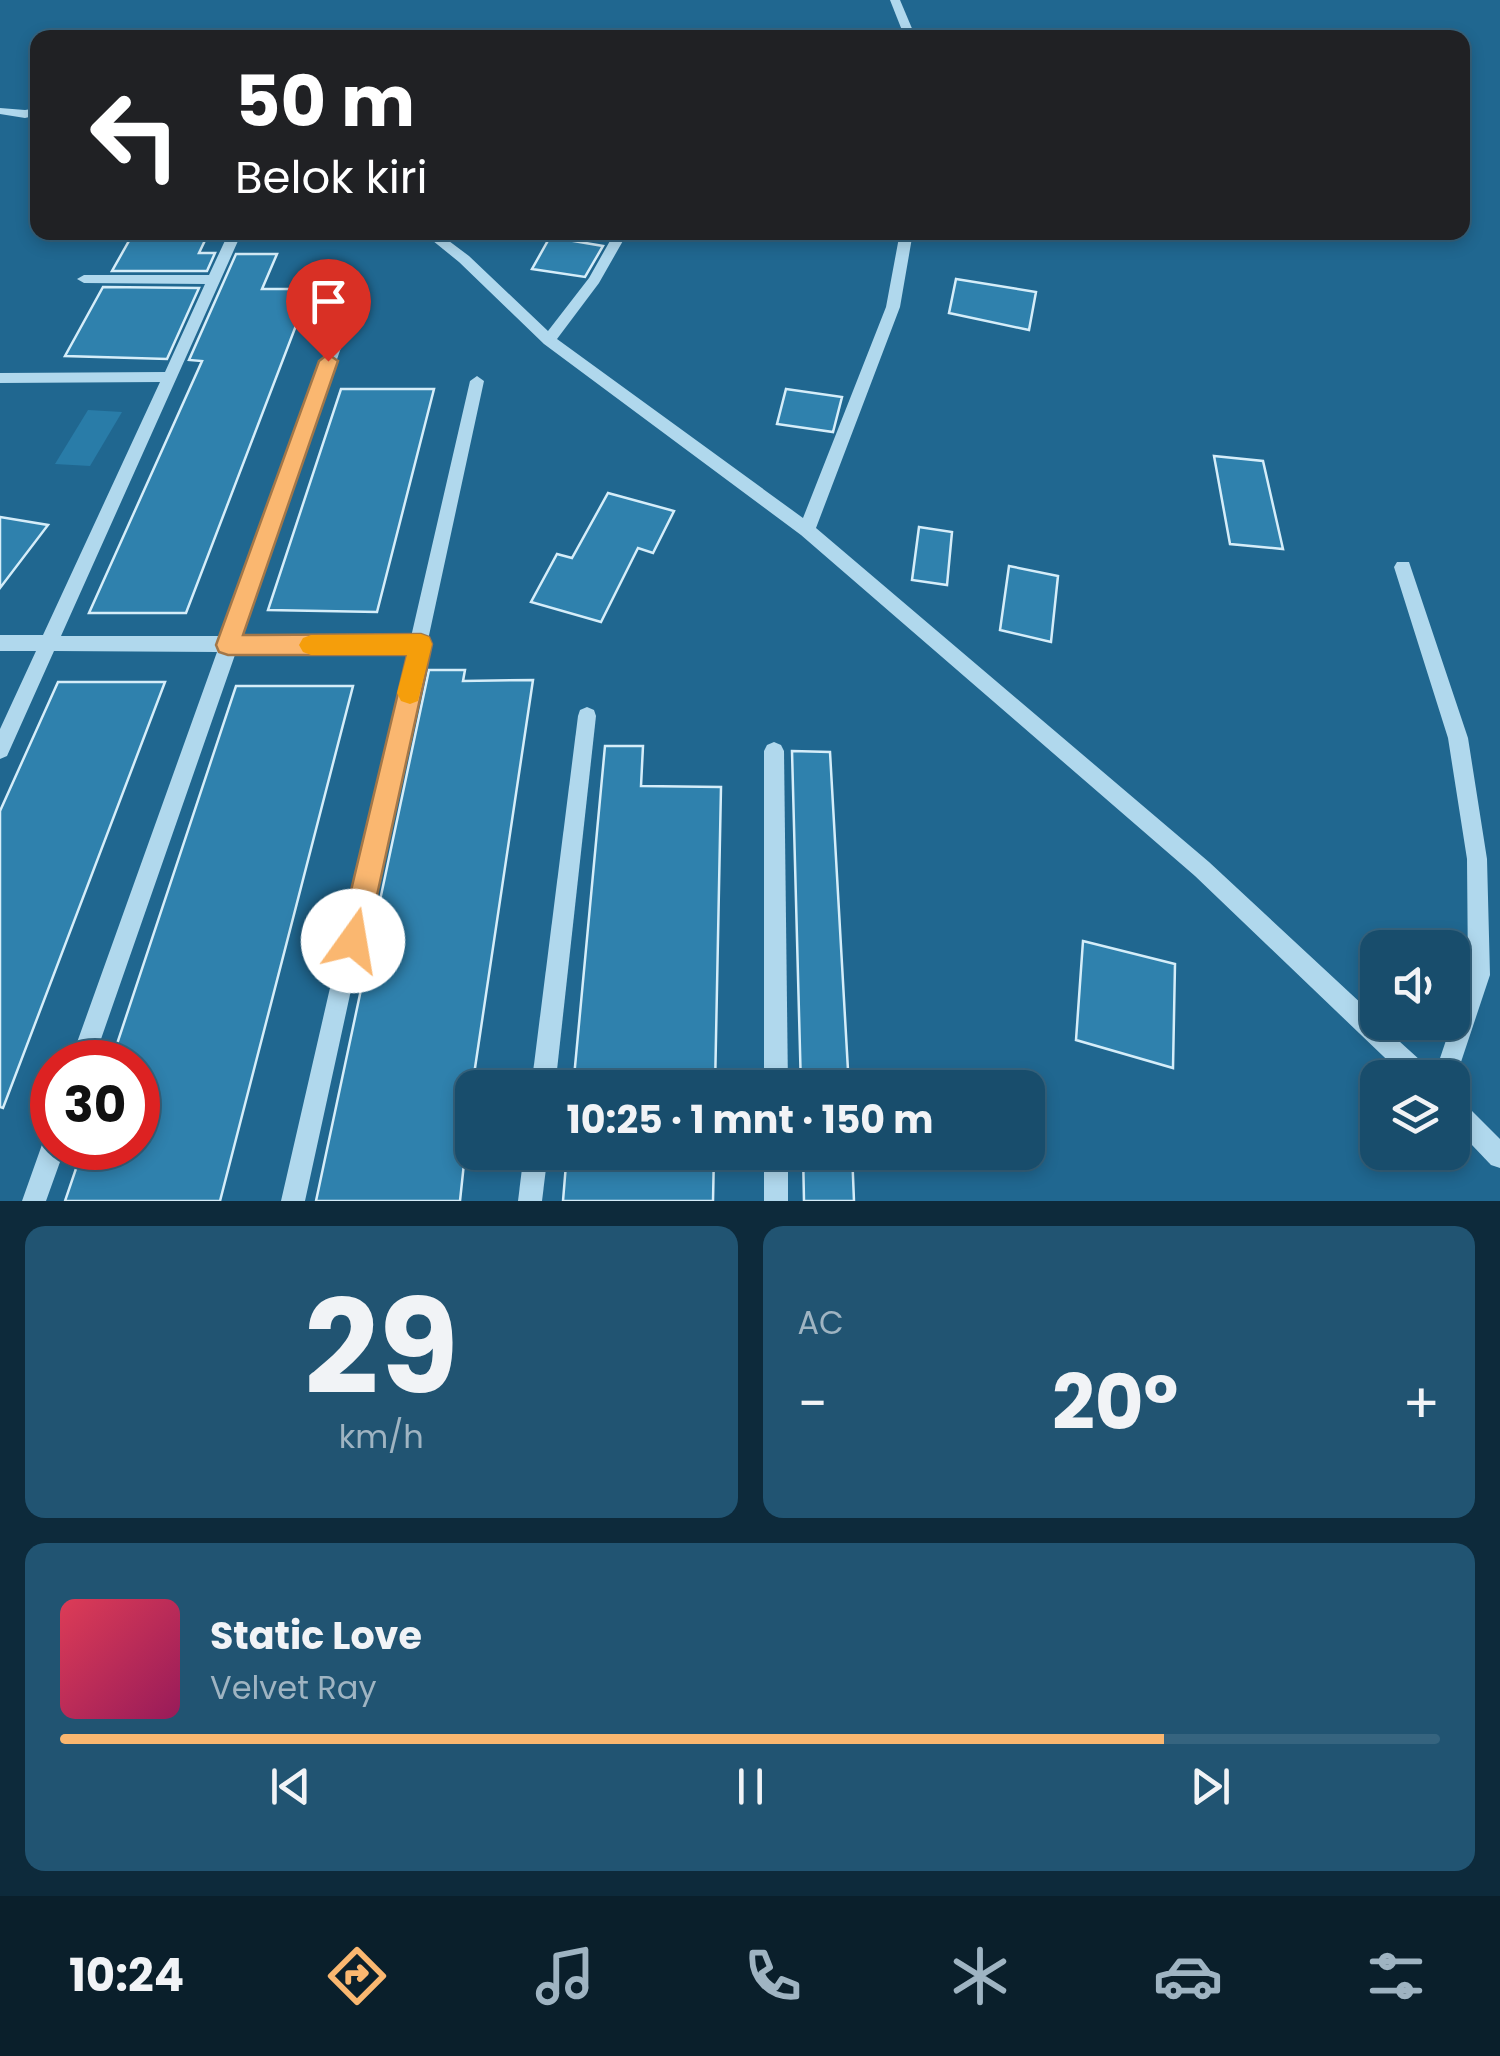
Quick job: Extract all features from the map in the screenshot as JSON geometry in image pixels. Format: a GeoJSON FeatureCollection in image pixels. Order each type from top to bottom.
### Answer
{"type":"FeatureCollection","features":[{"type":"Feature","properties":{"kind":"street"},"geometry":{"type":"LineString","coordinates":[[895,0],[908,30]]}},
{"type":"Feature","properties":{"kind":"street"},"geometry":{"type":"LineString","coordinates":[[0,111],[30,113]]}},
{"type":"Feature","properties":{"kind":"street"},"geometry":{"type":"LineString","coordinates":[[0,750],[233,240]]}},
{"type":"Feature","properties":{"kind":"street"},"geometry":{"type":"LineString","coordinates":[[439,240],[549,340],[806,530],[1202,868],[1404,1060]]}},
{"type":"Feature","properties":{"kind":"street"},"geometry":{"type":"LineString","coordinates":[[549,340],[594,280],[617,240]]}},
{"type":"Feature","properties":{"kind":"street"},"geometry":{"type":"LineString","coordinates":[[806,530],[894,307],[906,240]]}},
{"type":"Feature","properties":{"kind":"street"},"geometry":{"type":"LineString","coordinates":[[84,279],[216,280]]}},
{"type":"Feature","properties":{"kind":"street"},"geometry":{"type":"LineString","coordinates":[[90,1040],[354,290]]}},
{"type":"Feature","properties":{"kind":"street"},"geometry":{"type":"LineString","coordinates":[[0,378],[172,377]]}},
{"type":"Feature","properties":{"kind":"street"},"geometry":{"type":"LineString","coordinates":[[293,1201],[477,382]]}},
{"type":"Feature","properties":{"kind":"street"},"geometry":{"type":"LineString","coordinates":[[1403,567],[1458,738],[1477,858],[1478,975],[1451,1060]]}},
{"type":"Feature","properties":{"kind":"street"},"geometry":{"type":"LineString","coordinates":[[0,644],[421,644]]}},
{"type":"Feature","properties":{"kind":"street"},"geometry":{"type":"LineString","coordinates":[[545,1070],[587,716]]}},
{"type":"Feature","properties":{"kind":"street"},"geometry":{"type":"LineString","coordinates":[[774,750],[776,1070]]}},
{"type":"Feature","properties":{"kind":"street"},"geometry":{"type":"LineString","coordinates":[[1470,1125],[1500,1156]]}},
{"type":"Feature","properties":{"kind":"street"},"geometry":{"type":"LineString","coordinates":[[34,1201],[45,1170]]}},
{"type":"Feature","properties":{"kind":"street"},"geometry":{"type":"LineString","coordinates":[[530,1201],[534,1170]]}},
{"type":"Feature","properties":{"kind":"street"},"geometry":{"type":"LineString","coordinates":[[776,1170],[776,1201]]}},
{"type":"Feature","properties":{"kind":"shaded area"},"geometry":{"type":"Polygon","coordinates":[[[88,410],[122,412],[90,466],[55,464],[88,410]]]}},
{"type":"Feature","properties":{"kind":"building"},"geometry":{"type":"Polygon","coordinates":[[[129,240],[205,240],[199,253],[215,253],[207,271],[112,271],[129,240]]]}},
{"type":"Feature","properties":{"kind":"building"},"geometry":{"type":"Polygon","coordinates":[[[548,240],[603,246],[585,277],[532,269],[548,240]]]}},
{"type":"Feature","properties":{"kind":"building"},"geometry":{"type":"Polygon","coordinates":[[[236,254],[277,254],[262,289],[310,289],[186,613],[89,613],[202,361],[189,360],[236,254]]]}},
{"type":"Feature","properties":{"kind":"building"},"geometry":{"type":"Polygon","coordinates":[[[956,279],[1036,292],[1029,330],[949,313],[956,279]]]}},
{"type":"Feature","properties":{"kind":"building"},"geometry":{"type":"Polygon","coordinates":[[[103,287],[199,288],[167,359],[65,356],[103,287]]]}},
{"type":"Feature","properties":{"kind":"building"},"geometry":{"type":"Polygon","coordinates":[[[341,389],[434,389],[377,612],[268,610],[341,389]]]}},
{"type":"Feature","properties":{"kind":"building"},"geometry":{"type":"Polygon","coordinates":[[[786,389],[842,397],[833,432],[777,424],[786,389]]]}},
{"type":"Feature","properties":{"kind":"building"},"geometry":{"type":"Polygon","coordinates":[[[1214,456],[1263,461],[1283,549],[1230,544],[1214,456]]]}},
{"type":"Feature","properties":{"kind":"building"},"geometry":{"type":"Polygon","coordinates":[[[608,493],[674,511],[653,553],[638,548],[601,622],[531,602],[557,554],[572,558],[608,493]]]}},
{"type":"Feature","properties":{"kind":"building"},"geometry":{"type":"Polygon","coordinates":[[[0,517],[48,525],[0,588],[0,517]]]}},
{"type":"Feature","properties":{"kind":"building"},"geometry":{"type":"Polygon","coordinates":[[[919,527],[952,532],[947,585],[912,580],[919,527]]]}},
{"type":"Feature","properties":{"kind":"building"},"geometry":{"type":"Polygon","coordinates":[[[1009,566],[1058,576],[1051,642],[1000,630],[1009,566]]]}},
{"type":"Feature","properties":{"kind":"building"},"geometry":{"type":"Polygon","coordinates":[[[429,670],[465,670],[463,681],[533,680],[475,1070],[455,1070],[455,1170],[463,1170],[460,1201],[316,1201],[429,670]]]}},
{"type":"Feature","properties":{"kind":"building"},"geometry":{"type":"Polygon","coordinates":[[[58,682],[165,682],[3,1108],[0,811],[58,682]]]}},
{"type":"Feature","properties":{"kind":"building"},"geometry":{"type":"Polygon","coordinates":[[[236,686],[353,686],[220,1201],[65,1201],[76,1170],[160,1170],[160,1040],[118,1040],[236,686]]]}},
{"type":"Feature","properties":{"kind":"building"},"geometry":{"type":"Polygon","coordinates":[[[605,746],[643,746],[641,786],[721,787],[715,1070],[575,1070],[605,746]]]}},
{"type":"Feature","properties":{"kind":"building"},"geometry":{"type":"Polygon","coordinates":[[[792,751],[830,752],[848,1070],[801,1070],[792,751]]]}},
{"type":"Feature","properties":{"kind":"building"},"geometry":{"type":"Polygon","coordinates":[[[1083,941],[1175,964],[1173,1068],[1076,1040],[1083,941]]]}},
{"type":"Feature","properties":{"kind":"building"},"geometry":{"type":"Polygon","coordinates":[[[566,1170],[714,1170],[713,1201],[563,1201],[566,1170]]]}},
{"type":"Feature","properties":{"kind":"building"},"geometry":{"type":"Polygon","coordinates":[[[803,1170],[853,1170],[854,1201],[804,1201],[803,1170]]]}},
{"type":"Feature","properties":{"kind":"slow traffic"},"geometry":{"type":"LineString","coordinates":[[311,645],[421,644],[410,693]]}},
{"type":"Feature","properties":{"kind":"route"},"geometry":{"type":"LineString","coordinates":[[328,361],[228,645],[421,644],[353,941]]}}]}
